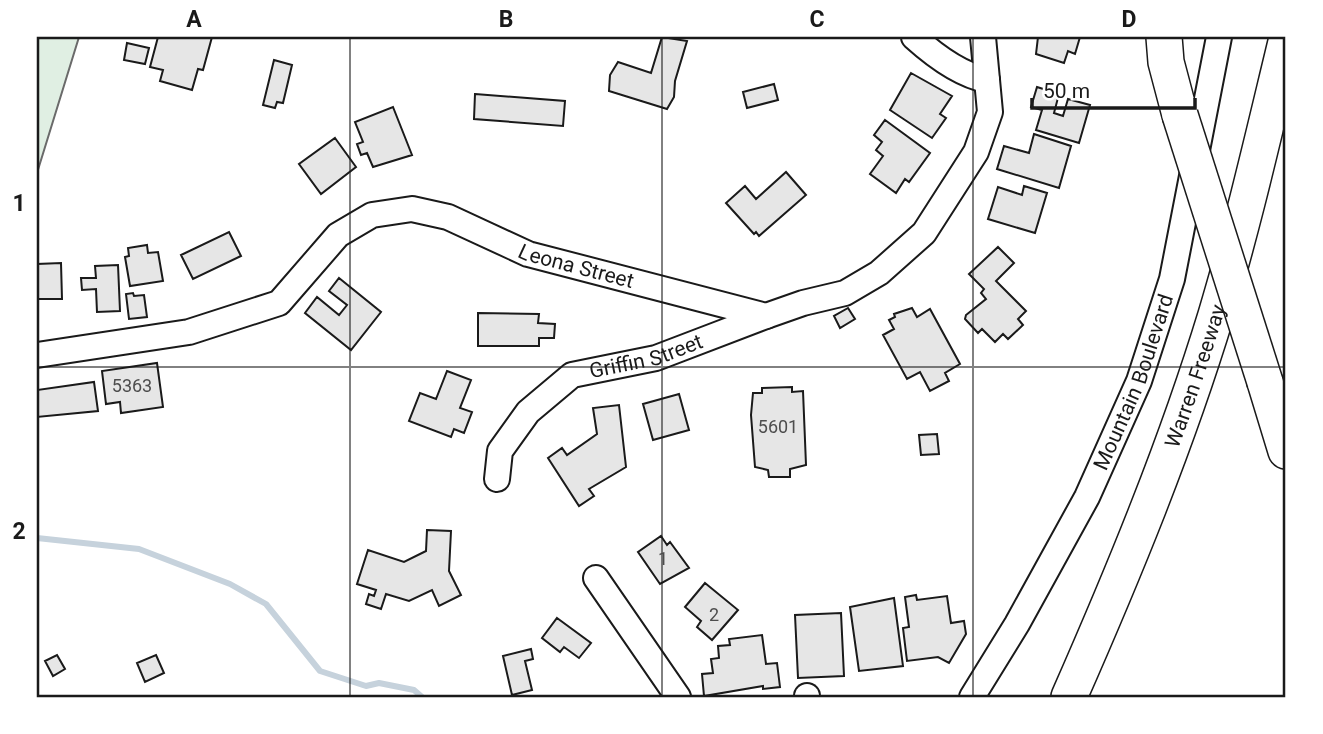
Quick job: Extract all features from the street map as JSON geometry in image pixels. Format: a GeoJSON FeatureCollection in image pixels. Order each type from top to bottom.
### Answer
{"type":"FeatureCollection","features":[{"type":"Feature","properties":{"kind":"highway"},"geometry":{"type":"LineString","coordinates":[[1164,37],[1166,62],[1180,115],[1286,451]]}},
{"type":"Feature","properties":{"kind":"highway","name":"Warren Freeway"},"geometry":{"type":"LineString","coordinates":[[1075,684],[1121,580],[1188,402],[1242,220],[1286,42]]}},
{"type":"Feature","properties":{"kind":"street"},"geometry":{"type":"LineString","coordinates":[[915,37],[930,51],[973,77],[987,80]]}},
{"type":"Feature","properties":{"kind":"street"},"geometry":{"type":"LineString","coordinates":[[766,317],[845,293],[879,273],[924,233],[976,152],[990,112],[983,37]]}},
{"type":"Feature","properties":{"kind":"street","name":"Mountain Boulevard"},"geometry":{"type":"LineString","coordinates":[[972,697],[1017,624],[1081,508],[1139,381],[1172,279],[1219,37]]}},
{"type":"Feature","properties":{"kind":"street","name":"Leona Street"},"geometry":{"type":"LineString","coordinates":[[37,355],[189,332],[279,303],[338,235],[372,215],[412,209],[448,217],[528,254],[766,317]]}},
{"type":"Feature","properties":{"kind":"street","name":"Griffin Street"},"geometry":{"type":"LineString","coordinates":[[497,479],[500,451],[528,411],[572,375],[656,358],[766,317]]}},
{"type":"Feature","properties":{"kind":"street"},"geometry":{"type":"LineString","coordinates":[[596,578],[678,697]]}},
{"type":"Feature","properties":{"kind":"green space"},"geometry":{"type":"Polygon","coordinates":[[[37,37],[79,37],[37,173],[37,37]]]}},
{"type":"Feature","properties":{"kind":"building"},"geometry":{"type":"Polygon","coordinates":[[[158,37],[212,37],[203,70],[198,69],[192,90],[160,81],[163,70],[150,67],[158,37]]]}},
{"type":"Feature","properties":{"kind":"building"},"geometry":{"type":"Polygon","coordinates":[[[662,37],[687,41],[675,81],[674,97],[667,109],[609,91],[610,75],[618,62],[651,73],[662,37]]]}},
{"type":"Feature","properties":{"kind":"building"},"geometry":{"type":"Polygon","coordinates":[[[1038,37],[1080,37],[1075,54],[1068,51],[1064,63],[1036,54],[1038,37]]]}},
{"type":"Feature","properties":{"kind":"building"},"geometry":{"type":"Polygon","coordinates":[[[127,43],[149,48],[145,64],[124,60],[127,43]]]}},
{"type":"Feature","properties":{"kind":"building"},"geometry":{"type":"Polygon","coordinates":[[[274,60],[292,65],[283,103],[277,102],[275,108],[263,105],[274,60]]]}},
{"type":"Feature","properties":{"kind":"building"},"geometry":{"type":"Polygon","coordinates":[[[911,73],[952,96],[940,114],[946,118],[932,138],[890,110],[911,73]]]}},
{"type":"Feature","properties":{"kind":"building"},"geometry":{"type":"Polygon","coordinates":[[[774,84],[778,100],[747,108],[743,92],[774,84]]]}},
{"type":"Feature","properties":{"kind":"building"},"geometry":{"type":"Polygon","coordinates":[[[1037,87],[1059,94],[1054,113],[1063,116],[1068,99],[1090,105],[1079,143],[1036,130],[1042,110],[1031,107],[1037,87]]]}},
{"type":"Feature","properties":{"kind":"building"},"geometry":{"type":"Polygon","coordinates":[[[475,94],[565,101],[563,126],[474,119],[475,94]]]}},
{"type":"Feature","properties":{"kind":"building"},"geometry":{"type":"Polygon","coordinates":[[[393,107],[412,155],[373,167],[367,153],[361,155],[357,144],[363,142],[355,122],[393,107]]]}},
{"type":"Feature","properties":{"kind":"building"},"geometry":{"type":"Polygon","coordinates":[[[885,120],[930,153],[909,182],[905,179],[896,193],[870,174],[883,156],[876,150],[882,142],[874,135],[885,120]]]}},
{"type":"Feature","properties":{"kind":"building"},"geometry":{"type":"Polygon","coordinates":[[[1034,134],[1071,146],[1059,188],[997,169],[1004,146],[1029,153],[1034,134]]]}},
{"type":"Feature","properties":{"kind":"building"},"geometry":{"type":"Polygon","coordinates":[[[335,138],[356,167],[321,194],[299,164],[335,138]]]}},
{"type":"Feature","properties":{"kind":"building"},"geometry":{"type":"Polygon","coordinates":[[[786,172],[806,195],[759,236],[756,232],[754,234],[726,203],[745,186],[756,199],[786,172]]]}},
{"type":"Feature","properties":{"kind":"building"},"geometry":{"type":"Polygon","coordinates":[[[1024,186],[1047,193],[1035,233],[988,219],[998,187],[1022,195],[1024,186]]]}},
{"type":"Feature","properties":{"kind":"building"},"geometry":{"type":"Polygon","coordinates":[[[229,232],[241,256],[193,279],[181,255],[229,232]]]}},
{"type":"Feature","properties":{"kind":"building"},"geometry":{"type":"Polygon","coordinates":[[[147,245],[148,253],[158,252],[163,281],[130,286],[125,257],[129,256],[128,248],[147,245]]]}},
{"type":"Feature","properties":{"kind":"building"},"geometry":{"type":"Polygon","coordinates":[[[998,247],[1014,263],[996,281],[1026,311],[1018,319],[1023,325],[1008,339],[1003,334],[995,342],[982,329],[978,333],[965,319],[966,315],[986,299],[981,293],[984,289],[969,274],[998,247]]]}},
{"type":"Feature","properties":{"kind":"building"},"geometry":{"type":"Polygon","coordinates":[[[61,263],[62,299],[37,299],[37,264],[61,263]]]}},
{"type":"Feature","properties":{"kind":"building"},"geometry":{"type":"Polygon","coordinates":[[[118,265],[120,311],[97,312],[96,289],[82,290],[81,278],[96,278],[95,266],[118,265]]]}},
{"type":"Feature","properties":{"kind":"building"},"geometry":{"type":"Polygon","coordinates":[[[339,278],[381,312],[351,350],[305,313],[317,297],[339,315],[347,305],[329,291],[339,278]]]}},
{"type":"Feature","properties":{"kind":"building"},"geometry":{"type":"Polygon","coordinates":[[[133,293],[134,296],[144,295],[147,317],[129,319],[126,294],[133,293]]]}},
{"type":"Feature","properties":{"kind":"building"},"geometry":{"type":"Polygon","coordinates":[[[848,308],[855,319],[840,328],[834,316],[848,308]]]}},
{"type":"Feature","properties":{"kind":"building"},"geometry":{"type":"Polygon","coordinates":[[[912,308],[917,317],[930,309],[960,364],[945,373],[949,381],[930,391],[920,372],[907,379],[883,335],[894,329],[889,320],[895,317],[894,314],[912,308]]]}},
{"type":"Feature","properties":{"kind":"building"},"geometry":{"type":"Polygon","coordinates":[[[478,313],[539,314],[538,323],[555,324],[554,338],[539,338],[539,346],[478,346],[478,313]]]}},
{"type":"Feature","properties":{"kind":"building"},"geometry":{"type":"Polygon","coordinates":[[[157,363],[163,407],[121,413],[120,402],[106,404],[102,371],[157,363]]]}},
{"type":"Feature","properties":{"kind":"building"},"geometry":{"type":"Polygon","coordinates":[[[447,371],[471,380],[460,408],[472,412],[464,433],[454,429],[451,437],[409,421],[420,393],[436,399],[447,371]]]}},
{"type":"Feature","properties":{"kind":"building"},"geometry":{"type":"Polygon","coordinates":[[[94,382],[98,411],[37,417],[37,390],[94,382]]]}},
{"type":"Feature","properties":{"kind":"building"},"geometry":{"type":"Polygon","coordinates":[[[792,387],[792,392],[803,391],[806,465],[790,469],[790,477],[769,477],[768,470],[755,467],[751,415],[753,393],[762,393],[762,388],[792,387]]]}},
{"type":"Feature","properties":{"kind":"building"},"geometry":{"type":"Polygon","coordinates":[[[679,394],[689,430],[653,440],[643,404],[679,394]]]}},
{"type":"Feature","properties":{"kind":"building"},"geometry":{"type":"Polygon","coordinates":[[[619,405],[626,467],[589,489],[594,496],[579,506],[548,458],[562,448],[567,455],[597,434],[593,408],[619,405]]]}},
{"type":"Feature","properties":{"kind":"building"},"geometry":{"type":"Polygon","coordinates":[[[937,434],[939,454],[921,455],[919,435],[937,434]]]}},
{"type":"Feature","properties":{"kind":"building"},"geometry":{"type":"Polygon","coordinates":[[[427,530],[451,531],[449,571],[461,595],[439,606],[432,590],[409,601],[386,594],[381,609],[366,604],[369,594],[374,596],[376,590],[357,584],[368,550],[404,562],[426,551],[427,530]]]}},
{"type":"Feature","properties":{"kind":"building"},"geometry":{"type":"Polygon","coordinates":[[[661,536],[667,545],[670,542],[689,568],[660,584],[638,552],[661,536]]]}},
{"type":"Feature","properties":{"kind":"building"},"geometry":{"type":"Polygon","coordinates":[[[705,583],[738,610],[712,640],[697,627],[701,621],[685,607],[705,583]]]}},
{"type":"Feature","properties":{"kind":"building"},"geometry":{"type":"Polygon","coordinates":[[[916,595],[917,600],[947,596],[951,623],[964,621],[966,634],[949,663],[938,657],[907,661],[903,628],[909,627],[905,597],[916,595]]]}},
{"type":"Feature","properties":{"kind":"building"},"geometry":{"type":"Polygon","coordinates":[[[894,598],[903,666],[859,671],[850,607],[894,598]]]}},
{"type":"Feature","properties":{"kind":"building"},"geometry":{"type":"Polygon","coordinates":[[[841,613],[844,676],[798,678],[795,615],[841,613]]]}},
{"type":"Feature","properties":{"kind":"building"},"geometry":{"type":"Polygon","coordinates":[[[557,618],[591,643],[579,658],[564,647],[560,652],[542,638],[557,618]]]}},
{"type":"Feature","properties":{"kind":"building"},"geometry":{"type":"Polygon","coordinates":[[[762,635],[766,664],[777,663],[780,687],[763,689],[763,686],[704,696],[702,674],[713,673],[711,659],[719,658],[718,646],[730,645],[729,639],[762,635]]]}},
{"type":"Feature","properties":{"kind":"building"},"geometry":{"type":"Polygon","coordinates":[[[531,649],[533,659],[525,661],[532,690],[512,695],[503,656],[531,649]]]}},
{"type":"Feature","properties":{"kind":"building"},"geometry":{"type":"Polygon","coordinates":[[[57,655],[65,669],[53,676],[45,661],[57,655]]]}},
{"type":"Feature","properties":{"kind":"building"},"geometry":{"type":"Polygon","coordinates":[[[156,655],[164,673],[145,682],[137,663],[156,655]]]}},
{"type":"Feature","properties":{"kind":"waterway"},"geometry":{"type":"LineString","coordinates":[[37,538],[139,549],[230,584],[266,604],[320,671],[366,686],[379,683],[414,690],[422,697]]}}]}
